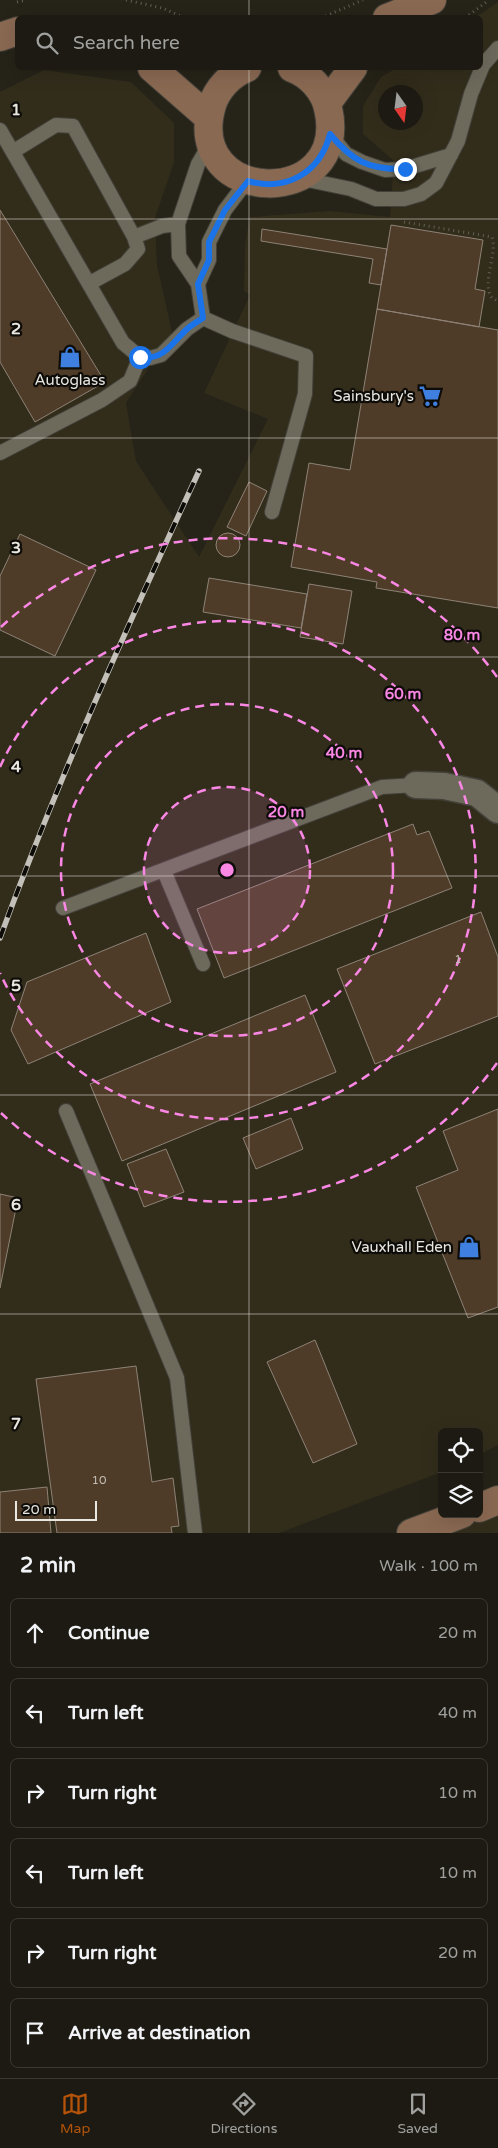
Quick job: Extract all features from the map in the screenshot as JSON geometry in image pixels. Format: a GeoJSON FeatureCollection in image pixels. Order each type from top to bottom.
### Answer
{"type":"FeatureCollection","features":[{"type":"Feature","properties":{"kind":"street"},"geometry":{"type":"LineString","coordinates":[[395,15],[434,0]]}},
{"type":"Feature","properties":{"kind":"street"},"geometry":{"type":"LineString","coordinates":[[417,15],[434,0]]}},
{"type":"Feature","properties":{"kind":"street"},"geometry":{"type":"LineString","coordinates":[[0,37],[15,32]]}},
{"type":"Feature","properties":{"kind":"street"},"geometry":{"type":"LineString","coordinates":[[154,70],[210,130]]}},
{"type":"Feature","properties":{"kind":"street"},"geometry":{"type":"LineString","coordinates":[[240,70],[225,82],[214,98],[210,130],[215,152],[229,170],[248,181],[273,186],[298,178],[316,164],[322,155],[330,134],[330,118],[327,103],[320,89],[309,78],[295,70]]}},
{"type":"Feature","properties":{"kind":"street"},"geometry":{"type":"LineString","coordinates":[[327,103],[352,70]]}},
{"type":"Feature","properties":{"kind":"street"},"geometry":{"type":"LineString","coordinates":[[416,785],[444,786],[477,793],[498,810]]}},
{"type":"Feature","properties":{"kind":"street"},"geometry":{"type":"LineString","coordinates":[[483,1506],[498,1500]]}},
{"type":"Feature","properties":{"kind":"street"},"geometry":{"type":"LineString","coordinates":[[411,1533],[451,1518]]}},
{"type":"Feature","properties":{"kind":"lane"},"geometry":{"type":"LineString","coordinates":[[483,65],[498,48]]}},
{"type":"Feature","properties":{"kind":"lane"},"geometry":{"type":"LineString","coordinates":[[298,178],[351,189],[376,199],[404,199],[421,194],[436,183],[458,141],[471,94],[481,70]]}},
{"type":"Feature","properties":{"kind":"lane"},"geometry":{"type":"LineString","coordinates":[[14,151],[56,125],[73,126],[134,237],[138,249],[125,264],[90,282]]}},
{"type":"Feature","properties":{"kind":"lane"},"geometry":{"type":"LineString","coordinates":[[0,130],[90,282],[123,343],[140,357],[150,358],[161,355],[187,329],[203,318]]}},
{"type":"Feature","properties":{"kind":"lane"},"geometry":{"type":"LineString","coordinates":[[203,318],[198,284],[179,256],[178,224],[210,130]]}},
{"type":"Feature","properties":{"kind":"lane"},"geometry":{"type":"LineString","coordinates":[[330,134],[346,154],[385,170],[405,169],[450,155]]}},
{"type":"Feature","properties":{"kind":"lane"},"geometry":{"type":"LineString","coordinates":[[198,284],[209,260],[209,242],[225,210],[248,181]]}},
{"type":"Feature","properties":{"kind":"lane"},"geometry":{"type":"LineString","coordinates":[[134,237],[162,226],[178,224]]}},
{"type":"Feature","properties":{"kind":"lane"},"geometry":{"type":"LineString","coordinates":[[203,318],[232,331],[306,356],[305,394],[272,512]]}},
{"type":"Feature","properties":{"kind":"lane"},"geometry":{"type":"LineString","coordinates":[[0,453],[102,400],[130,380],[140,357]]}},
{"type":"Feature","properties":{"kind":"lane"},"geometry":{"type":"LineString","coordinates":[[63,908],[382,787],[416,785]]}},
{"type":"Feature","properties":{"kind":"lane"},"geometry":{"type":"LineString","coordinates":[[164,870],[203,964]]}},
{"type":"Feature","properties":{"kind":"lane"},"geometry":{"type":"LineString","coordinates":[[66,1111],[177,1378],[195,1533]]}},
{"type":"Feature","properties":{"kind":"path"},"geometry":{"type":"LineString","coordinates":[[126,0],[162,8],[178,15]]}},
{"type":"Feature","properties":{"kind":"path"},"geometry":{"type":"LineString","coordinates":[[328,15],[363,0]]}},
{"type":"Feature","properties":{"kind":"path"},"geometry":{"type":"LineString","coordinates":[[468,15],[489,0]]}},
{"type":"Feature","properties":{"kind":"path"},"geometry":{"type":"LineString","coordinates":[[396,220],[492,237],[496,246],[489,291],[492,298],[498,301]]}},
{"type":"Feature","properties":{"kind":"shaded area"},"geometry":{"type":"Polygon","coordinates":[[[498,2],[498,1445],[483,1453],[483,1428],[438,1428],[438,1473],[279,1533],[0,1533],[0,92],[44,70],[131,82],[174,123],[174,162],[155,218],[157,265],[172,332],[126,403],[136,461],[199,557],[268,419],[204,393],[250,295],[244,291],[245,244],[250,217],[330,211],[390,217],[394,161],[363,134],[363,106],[381,77],[393,70],[483,70],[483,15],[479,15],[498,2]]]}},
{"type":"Feature","properties":{"kind":"shaded area"},"geometry":{"type":"Polygon","coordinates":[[[498,1509],[498,1533],[439,1533],[476,1518],[483,1518],[483,1515],[498,1509]]]}},
{"type":"Feature","properties":{"kind":"building"},"geometry":{"type":"Polygon","coordinates":[[[0,210],[105,382],[35,422],[0,362],[0,210]]]}},
{"type":"Feature","properties":{"kind":"building"},"geometry":{"type":"Polygon","coordinates":[[[391,225],[483,240],[475,289],[485,291],[479,327],[377,309],[391,225]]]}},
{"type":"Feature","properties":{"kind":"building"},"geometry":{"type":"Polygon","coordinates":[[[262,229],[387,249],[381,285],[369,283],[373,259],[261,241],[262,229]]]}},
{"type":"Feature","properties":{"kind":"building","name":"Sainsbury's"},"geometry":{"type":"Polygon","coordinates":[[[377,309],[498,330],[498,608],[376,588],[377,582],[291,567],[309,463],[350,470],[377,309]]]}},
{"type":"Feature","properties":{"kind":"building"},"geometry":{"type":"Polygon","coordinates":[[[249,482],[267,491],[246,536],[227,527],[249,482]]]}},
{"type":"Feature","properties":{"kind":"building"},"geometry":{"type":"Polygon","coordinates":[[[228,533],[237,536],[240,545],[237,554],[228,557],[219,554],[216,545],[219,536],[228,533]]]}},
{"type":"Feature","properties":{"kind":"building"},"geometry":{"type":"Polygon","coordinates":[[[20,534],[96,570],[55,656],[0,630],[0,576],[20,534]]]}},
{"type":"Feature","properties":{"kind":"building"},"geometry":{"type":"Polygon","coordinates":[[[209,578],[307,594],[301,628],[203,612],[209,578]]]}},
{"type":"Feature","properties":{"kind":"building"},"geometry":{"type":"Polygon","coordinates":[[[309,584],[352,591],[343,644],[300,637],[309,584]]]}},
{"type":"Feature","properties":{"kind":"building"},"geometry":{"type":"Polygon","coordinates":[[[413,824],[417,835],[429,831],[452,888],[224,978],[197,909],[413,824]]]}},
{"type":"Feature","properties":{"kind":"building"},"geometry":{"type":"Polygon","coordinates":[[[481,912],[498,957],[498,1016],[375,1064],[337,969],[481,912]]]}},
{"type":"Feature","properties":{"kind":"building"},"geometry":{"type":"Polygon","coordinates":[[[146,933],[171,1002],[28,1064],[11,1030],[27,982],[146,933]]]}},
{"type":"Feature","properties":{"kind":"building"},"geometry":{"type":"Polygon","coordinates":[[[305,995],[336,1072],[122,1161],[90,1084],[305,995]]]}},
{"type":"Feature","properties":{"kind":"building","name":"Vauxhall Eden"},"geometry":{"type":"Polygon","coordinates":[[[498,1109],[498,1307],[468,1318],[416,1187],[458,1170],[443,1131],[498,1109]]]}},
{"type":"Feature","properties":{"kind":"building"},"geometry":{"type":"Polygon","coordinates":[[[291,1118],[303,1149],[256,1169],[243,1138],[291,1118]]]}},
{"type":"Feature","properties":{"kind":"building"},"geometry":{"type":"Polygon","coordinates":[[[166,1149],[184,1192],[144,1207],[127,1164],[166,1149]]]}},
{"type":"Feature","properties":{"kind":"building"},"geometry":{"type":"Polygon","coordinates":[[[0,1194],[18,1198],[0,1288],[0,1194]]]}},
{"type":"Feature","properties":{"kind":"building"},"geometry":{"type":"Polygon","coordinates":[[[315,1340],[357,1444],[313,1463],[267,1362],[315,1340]]]}},
{"type":"Feature","properties":{"kind":"building"},"geometry":{"type":"Polygon","coordinates":[[[136,1366],[152,1482],[173,1478],[179,1526],[171,1527],[172,1533],[57,1533],[36,1379],[136,1366]]]}},
{"type":"Feature","properties":{"kind":"building"},"geometry":{"type":"Polygon","coordinates":[[[47,1487],[51,1533],[0,1533],[0,1492],[47,1487]]]}},
{"type":"Feature","properties":{"kind":"railway"},"geometry":{"type":"LineString","coordinates":[[0,938],[70,761],[199,471]]}},
{"type":"Feature","properties":{"kind":"place","name":"Autoglass"},"geometry":{"type":"Point","coordinates":[70,357]}},
{"type":"Feature","properties":{"kind":"place","name":"Sainsbury's"},"geometry":{"type":"Point","coordinates":[430,396]}},
{"type":"Feature","properties":{"kind":"place","name":"Vauxhall Eden"},"geometry":{"type":"Point","coordinates":[469,1247]}},
{"type":"Feature","properties":{"kind":"route"},"geometry":{"type":"LineString","coordinates":[[140,357],[150,358],[161,355],[187,329],[203,318],[198,284],[209,260],[209,242],[225,210],[248,181],[260,185],[273,186],[298,178],[316,164],[327,145],[330,134],[346,154],[362,162],[385,170],[405,169]]}}]}
